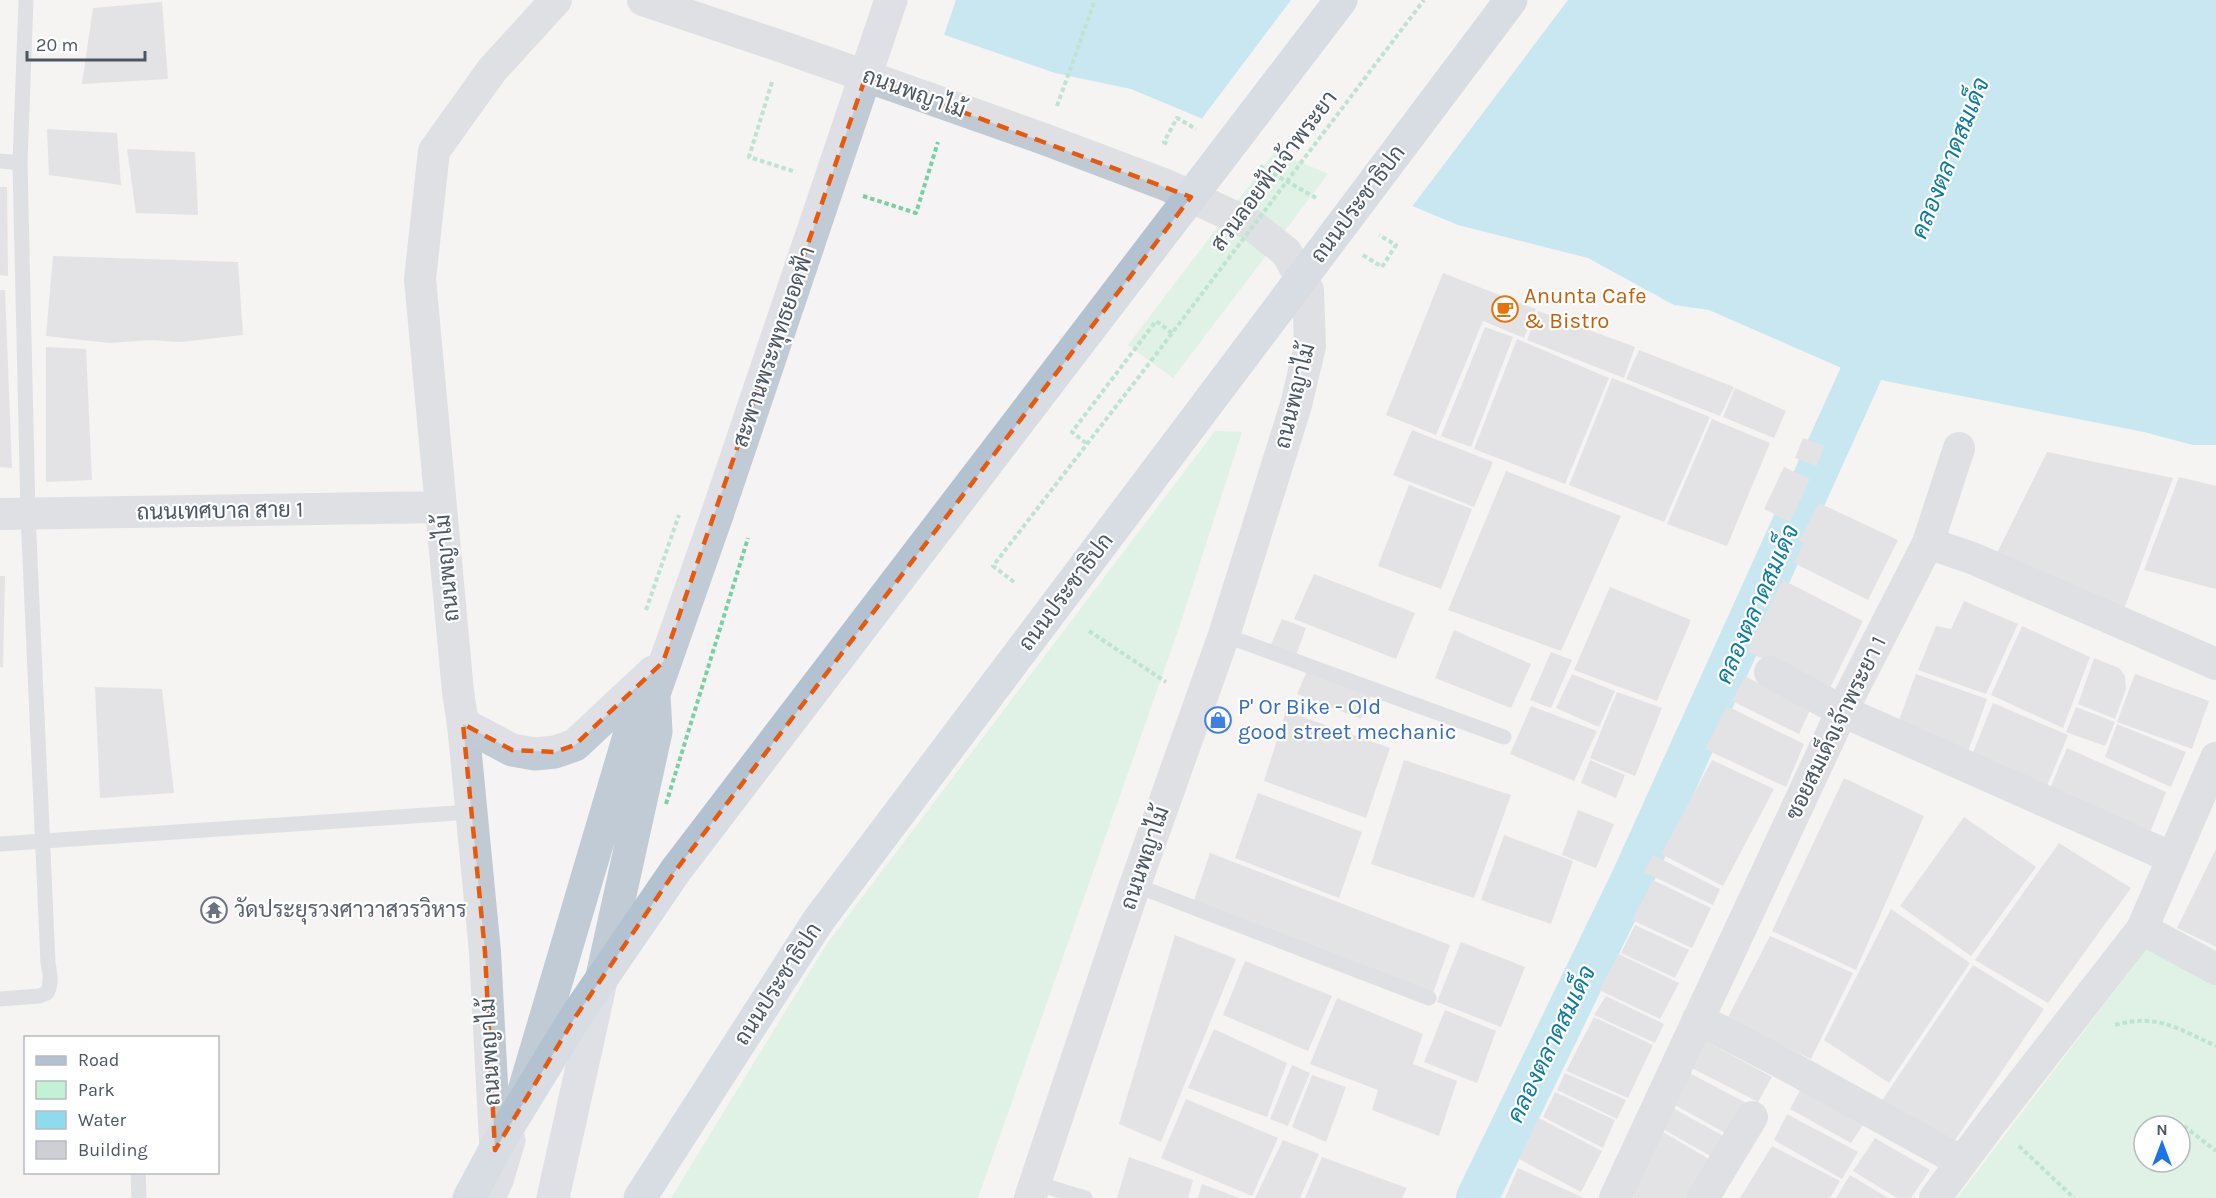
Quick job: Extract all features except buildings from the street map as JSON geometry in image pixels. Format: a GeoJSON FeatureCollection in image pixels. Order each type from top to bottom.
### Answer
{"type":"FeatureCollection","features":[{"type":"Feature","properties":{"kind":"main road","name":"สะพานพระพุทธยอดฟ้า"},"geometry":{"type":"LineString","coordinates":[[654,694],[663,662],[717,515],[891,0]]}},
{"type":"Feature","properties":{"kind":"main road"},"geometry":{"type":"LineString","coordinates":[[469,1198],[499,1142],[576,1016],[676,870],[1341,0]]}},
{"type":"Feature","properties":{"kind":"main road","name":"ถนนประชาธิปก"},"geometry":{"type":"LineString","coordinates":[[640,1198],[818,921],[1511,0]]}},
{"type":"Feature","properties":{"kind":"main road"},"geometry":{"type":"LineString","coordinates":[[464,724],[512,750],[535,754],[555,752],[575,745],[663,662]]}},
{"type":"Feature","properties":{"kind":"main road"},"geometry":{"type":"LineString","coordinates":[[493,1189],[632,726],[654,694]]}},
{"type":"Feature","properties":{"kind":"main road"},"geometry":{"type":"LineString","coordinates":[[553,1198],[656,732],[654,694]]}},
{"type":"Feature","properties":{"kind":"street","name":"ถนนพญาไม้"},"geometry":{"type":"LineString","coordinates":[[493,1189],[485,952],[464,724],[458,692],[420,279],[434,151],[492,69],[555,0]]}},
{"type":"Feature","properties":{"kind":"street","name":"ถนนพญาไม้"},"geometry":{"type":"LineString","coordinates":[[643,0],[783,46],[1166,185],[1252,225],[1286,252],[1308,290],[1310,346],[1296,405],[1224,635],[1135,885],[1033,1191]]}},
{"type":"Feature","properties":{"kind":"street","name":"ซอยสมเด็จเจ้าพระยา 1"},"geometry":{"type":"LineString","coordinates":[[1616,1198],[1842,711],[1928,543],[1959,448]]}},
{"type":"Feature","properties":{"kind":"street","name":"ถนนเทศบาล สาย 1"},"geometry":{"type":"LineString","coordinates":[[14,514],[441,507]]}},
{"type":"Feature","properties":{"kind":"street"},"geometry":{"type":"LineString","coordinates":[[1928,543],[1972,558],[2216,664]]}},
{"type":"Feature","properties":{"kind":"street"},"geometry":{"type":"LineString","coordinates":[[1770,672],[1842,711],[2173,858]]}},
{"type":"Feature","properties":{"kind":"street"},"geometry":{"type":"LineString","coordinates":[[1935,1198],[2142,929],[2216,758]]}},
{"type":"Feature","properties":{"kind":"street"},"geometry":{"type":"LineString","coordinates":[[2142,929],[2216,969]]}},
{"type":"Feature","properties":{"kind":"street"},"geometry":{"type":"LineString","coordinates":[[1698,1019],[1962,1162]]}},
{"type":"Feature","properties":{"kind":"street"},"geometry":{"type":"LineString","coordinates":[[1703,1198],[1752,1117]]}},
{"type":"Feature","properties":{"kind":"lane"},"geometry":{"type":"LineString","coordinates":[[0,999],[39,996],[47,993],[50,986],[42,842],[14,514],[20,163],[26,0]]}},
{"type":"Feature","properties":{"kind":"lane"},"geometry":{"type":"LineString","coordinates":[[0,161],[20,163]]}},
{"type":"Feature","properties":{"kind":"lane"},"geometry":{"type":"LineString","coordinates":[[1224,635],[1504,737]]}},
{"type":"Feature","properties":{"kind":"lane"},"geometry":{"type":"LineString","coordinates":[[0,844],[471,812]]}},
{"type":"Feature","properties":{"kind":"lane"},"geometry":{"type":"LineString","coordinates":[[1135,885],[1429,998]]}},
{"type":"Feature","properties":{"kind":"lane"},"geometry":{"type":"LineString","coordinates":[[138,1174],[139,1198]]}},
{"type":"Feature","properties":{"kind":"lane"},"geometry":{"type":"LineString","coordinates":[[1033,1191],[1085,1198]]}},
{"type":"Feature","properties":{"kind":"path"},"geometry":{"type":"LineString","coordinates":[[1054,114],[1095,0]]}},
{"type":"Feature","properties":{"kind":"path","name":"สวนลอยฟ้าเจ้าพระยา"},"geometry":{"type":"LineString","coordinates":[[1014,582],[993,566],[1424,0]]}},
{"type":"Feature","properties":{"kind":"path"},"geometry":{"type":"LineString","coordinates":[[772,82],[749,157],[800,173]]}},
{"type":"Feature","properties":{"kind":"path"},"geometry":{"type":"LineString","coordinates":[[854,192],[916,213],[938,142]]}},
{"type":"Feature","properties":{"kind":"path"},"geometry":{"type":"LineString","coordinates":[[1260,166],[1319,200]]}},
{"type":"Feature","properties":{"kind":"path"},"geometry":{"type":"LineString","coordinates":[[1366,247],[1362,255],[1382,267],[1396,245],[1377,234]]}},
{"type":"Feature","properties":{"kind":"path"},"geometry":{"type":"LineString","coordinates":[[1086,443],[1072,432],[1156,321],[1172,333]]}},
{"type":"Feature","properties":{"kind":"path"},"geometry":{"type":"LineString","coordinates":[[1089,631],[1166,682]]}},
{"type":"Feature","properties":{"kind":"path"},"geometry":{"type":"LineString","coordinates":[[2112,1026],[2136,1019],[2166,1023],[2216,1046]]}},
{"type":"Feature","properties":{"kind":"path"},"geometry":{"type":"LineString","coordinates":[[1991,1123],[2010,1136],[2074,1198]]}},
{"type":"Feature","properties":{"kind":"path"},"geometry":{"type":"LineString","coordinates":[[2192,1132],[2216,1151]]}},
{"type":"Feature","properties":{"kind":"highlighted area"},"geometry":{"type":"Polygon","coordinates":[[[866,76],[1191,197],[676,870],[576,1016],[495,1150],[485,952],[463,724],[512,750],[555,752],[575,745],[663,662],[866,76]]]}},
{"type":"Feature","properties":{"kind":"green space"},"geometry":{"type":"Polygon","coordinates":[[[1390,0],[1460,0],[1173,378],[1128,345],[1390,0]]]}},
{"type":"Feature","properties":{"kind":"green space"},"geometry":{"type":"Polygon","coordinates":[[[1215,431],[1242,432],[1179,628],[978,1198],[671,1198],[826,945],[1215,431]]]}},
{"type":"Feature","properties":{"kind":"green space"},"geometry":{"type":"Polygon","coordinates":[[[2148,947],[2216,980],[2216,1198],[1957,1198],[2148,947]]]}},
{"type":"Feature","properties":{"kind":"water"},"geometry":{"type":"Polygon","coordinates":[[[843,0],[2216,0],[2216,445],[2193,445],[2144,432],[1860,376],[1709,310],[1674,305],[1588,258],[1458,225],[1131,89],[1055,73],[843,0]]]}},
{"type":"Feature","properties":{"kind":"pier"},"geometry":{"type":"Polygon","coordinates":[[[844,0],[956,0],[943,38],[843,3],[844,0]]]}},
{"type":"Feature","properties":{"kind":"pier"},"geometry":{"type":"Polygon","coordinates":[[[1291,0],[1568,0],[1411,208],[1200,121],[1291,0]]]}},
{"type":"Feature","properties":{"kind":"waterway","name":"คลองตลาดสมเด็จ"},"geometry":{"type":"LineString","coordinates":[[1477,1198],[1632,879],[1882,323]]}},
{"type":"Feature","properties":{"kind":"place","name":"Anunta Cafe & Bistro"},"geometry":{"type":"Point","coordinates":[1505,309]}},
{"type":"Feature","properties":{"kind":"place","name":"P' Or Bike - Old good street mechanic"},"geometry":{"type":"Point","coordinates":[1218,720]}},
{"type":"Feature","properties":{"kind":"place","name":"วัดประยุรวงศาวาสวรวิหาร"},"geometry":{"type":"Point","coordinates":[214,910]}}]}
